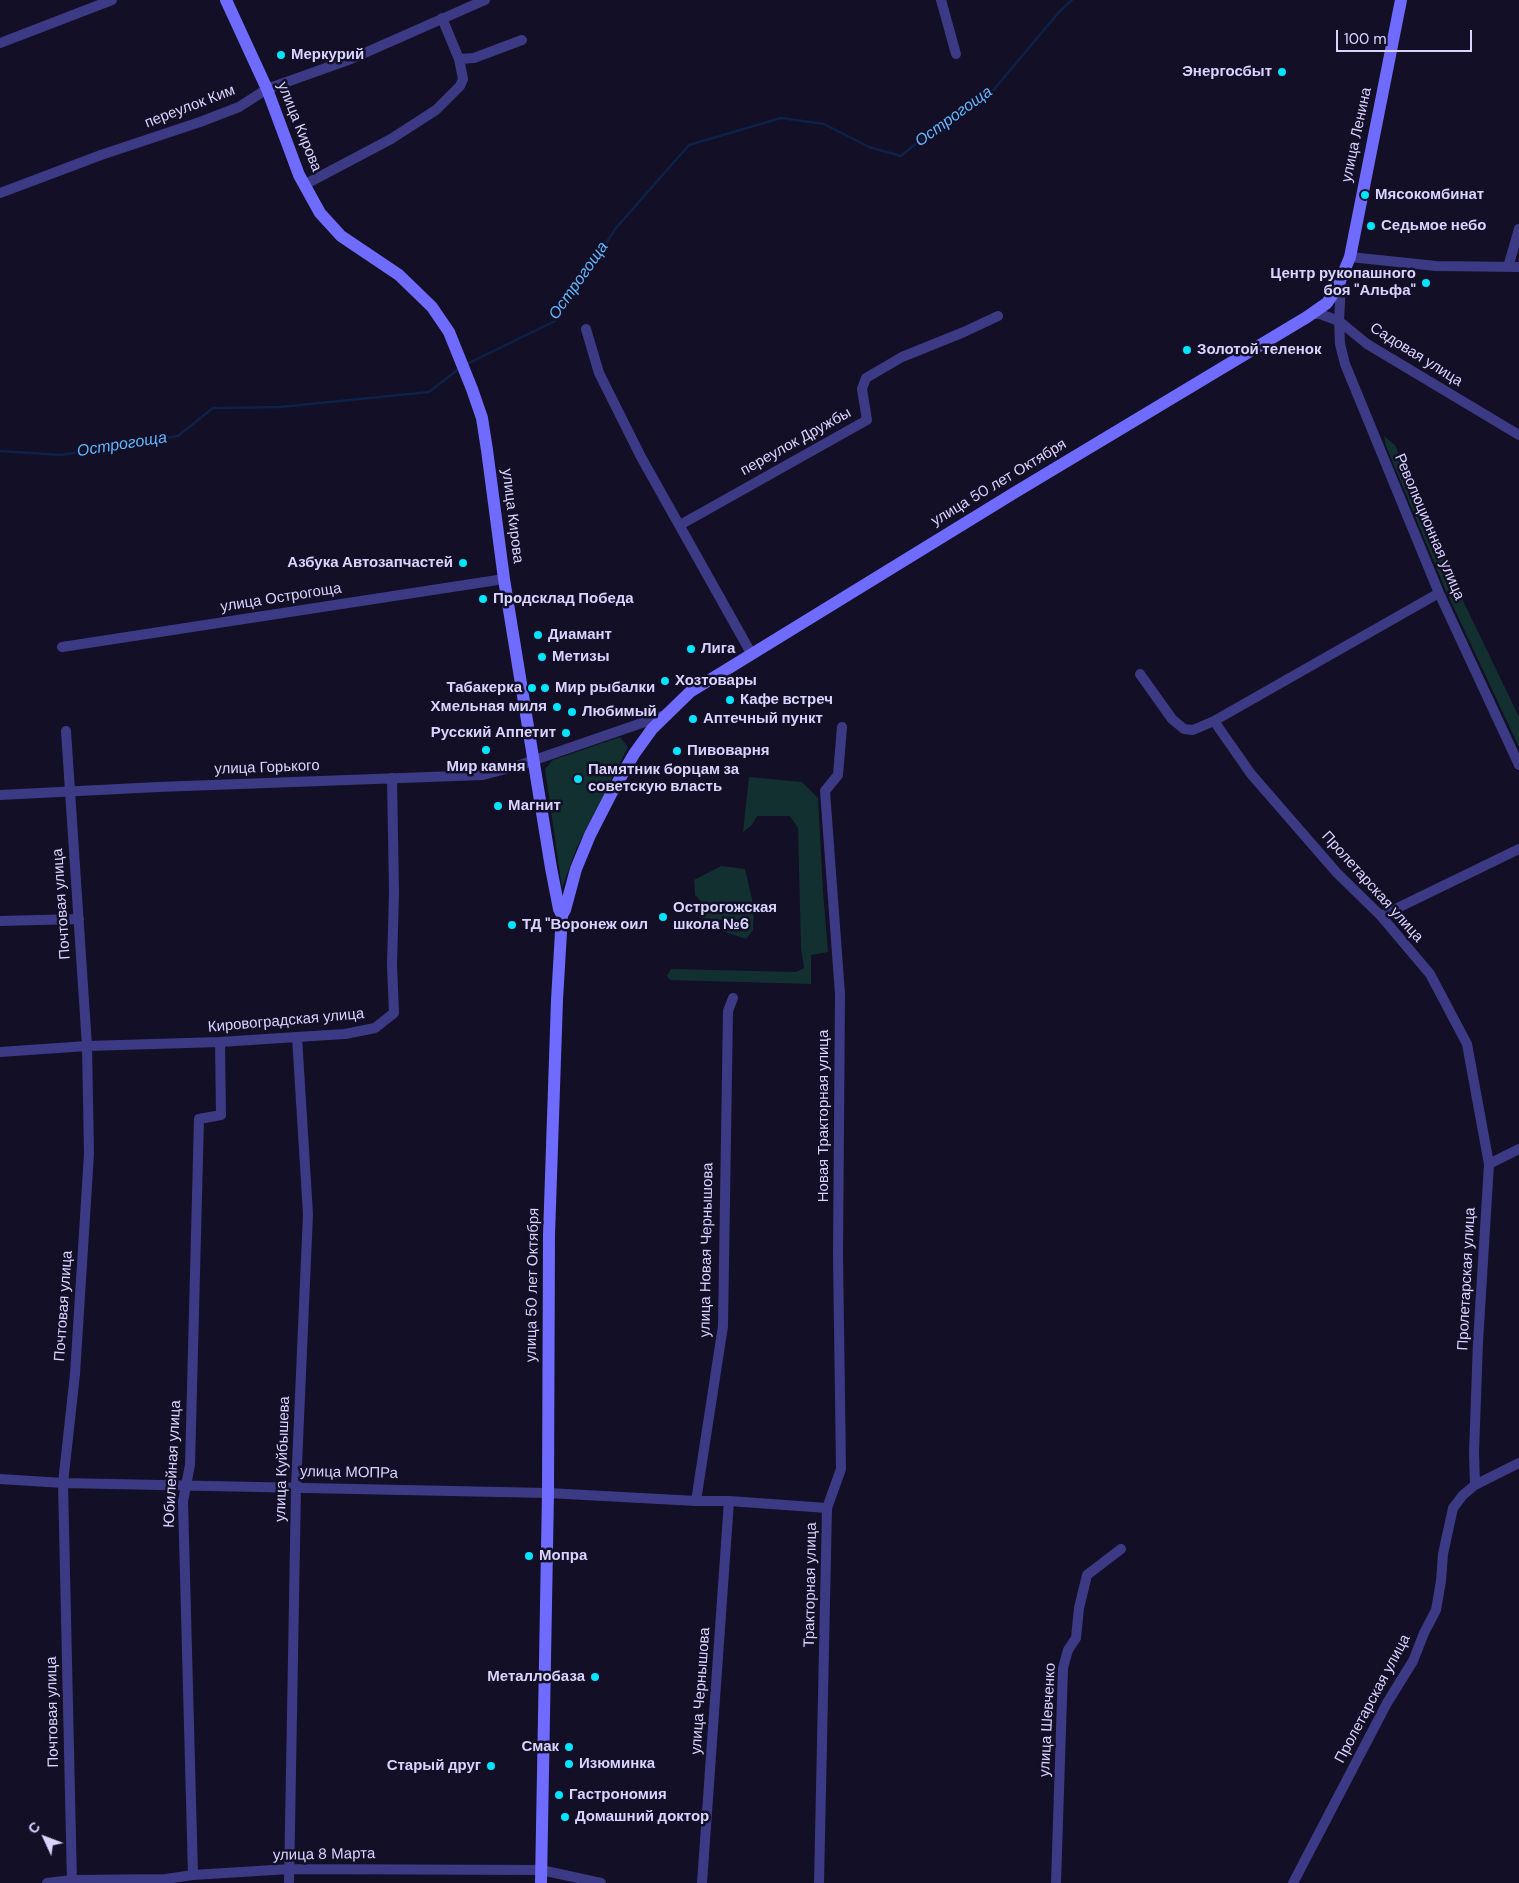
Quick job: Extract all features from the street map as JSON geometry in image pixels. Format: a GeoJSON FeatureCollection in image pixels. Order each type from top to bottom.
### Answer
{"type":"FeatureCollection","features":[{"type":"Feature","properties":{"kind":"main road","name":"улица Кирова"},"geometry":{"type":"LineString","coordinates":[[226,0],[267,89],[288,148],[304,185],[320,213],[341,236],[399,275],[421,295],[440,318],[455,346],[472,389],[482,418],[504,579],[533,760],[551,868],[559,909],[562,915]]}},
{"type":"Feature","properties":{"kind":"main road","name":"улица Ленина"},"geometry":{"type":"LineString","coordinates":[[1342,275],[1350,257],[1402,0]]}},
{"type":"Feature","properties":{"kind":"main road","name":"улица 50 лет Октября"},"geometry":{"type":"LineString","coordinates":[[541,1883],[548,1493],[549,1235],[557,1000],[562,915],[586,844],[634,754],[665,715],[690,692],[1142,415],[1311,314],[1327,303],[1342,275]]}},
{"type":"Feature","properties":{"kind":"street"},"geometry":{"type":"LineString","coordinates":[[0,43],[112,0]]}},
{"type":"Feature","properties":{"kind":"street","name":"переулок Ким"},"geometry":{"type":"LineString","coordinates":[[0,193],[101,155],[239,107],[267,89],[351,59],[485,0]]}},
{"type":"Feature","properties":{"kind":"street"},"geometry":{"type":"LineString","coordinates":[[941,0],[956,54]]}},
{"type":"Feature","properties":{"kind":"street"},"geometry":{"type":"LineString","coordinates":[[442,18],[459,59],[474,58],[522,40]]}},
{"type":"Feature","properties":{"kind":"street","name":"улица Кирова"},"geometry":{"type":"LineString","coordinates":[[304,185],[392,139],[436,110],[460,86],[463,79],[459,59]]}},
{"type":"Feature","properties":{"kind":"street"},"geometry":{"type":"LineString","coordinates":[[1350,257],[1436,266],[1514,267],[1519,229]]}},
{"type":"Feature","properties":{"kind":"street"},"geometry":{"type":"LineString","coordinates":[[1339,321],[1342,275]]}},
{"type":"Feature","properties":{"kind":"street"},"geometry":{"type":"LineString","coordinates":[[1327,303],[1339,321]]}},
{"type":"Feature","properties":{"kind":"street"},"geometry":{"type":"LineString","coordinates":[[1311,314],[1320,314],[1339,321]]}},
{"type":"Feature","properties":{"kind":"street","name":"переулок Дружбы"},"geometry":{"type":"LineString","coordinates":[[680,525],[867,420],[862,389],[866,378],[902,357],[998,316]]}},
{"type":"Feature","properties":{"kind":"street","name":"Садовая улица"},"geometry":{"type":"LineString","coordinates":[[1339,321],[1367,344],[1519,435]]}},
{"type":"Feature","properties":{"kind":"street","name":"Революционная улица"},"geometry":{"type":"LineString","coordinates":[[1339,321],[1340,344],[1345,364],[1439,592],[1519,766]]}},
{"type":"Feature","properties":{"kind":"street"},"geometry":{"type":"LineString","coordinates":[[586,329],[599,373],[641,457],[751,654]]}},
{"type":"Feature","properties":{"kind":"street","name":"улица Острогоща"},"geometry":{"type":"LineString","coordinates":[[62,647],[504,579]]}},
{"type":"Feature","properties":{"kind":"street"},"geometry":{"type":"LineString","coordinates":[[1140,674],[1172,719],[1184,729],[1193,730],[1214,721],[1439,592]]}},
{"type":"Feature","properties":{"kind":"street","name":"улица 50 лет Октября"},"geometry":{"type":"LineString","coordinates":[[533,760],[665,715]]}},
{"type":"Feature","properties":{"kind":"street","name":"Пролетарская улица"},"geometry":{"type":"LineString","coordinates":[[1214,721],[1250,774],[1337,873],[1381,916],[1430,974],[1467,1044],[1489,1164],[1478,1360],[1474,1453],[1475,1485],[1463,1494],[1453,1508],[1443,1554],[1436,1610],[1413,1661],[1387,1703],[1293,1883]]}},
{"type":"Feature","properties":{"kind":"street","name":"Новая Тракторная улица"},"geometry":{"type":"LineString","coordinates":[[827,1508],[841,1469],[838,1255],[840,994],[824,791],[838,775],[842,728]]}},
{"type":"Feature","properties":{"kind":"street","name":"Почтовая улица"},"geometry":{"type":"LineString","coordinates":[[66,731],[87,1046],[89,1154],[75,1374],[63,1483],[72,1882]]}},
{"type":"Feature","properties":{"kind":"street","name":"улица Горького"},"geometry":{"type":"LineString","coordinates":[[0,795],[483,775],[533,760]]}},
{"type":"Feature","properties":{"kind":"street","name":"Кировоградская улица"},"geometry":{"type":"LineString","coordinates":[[0,1052],[345,1034],[375,1028],[394,1013],[392,964],[394,892],[392,778]]}},
{"type":"Feature","properties":{"kind":"street"},"geometry":{"type":"LineString","coordinates":[[1381,916],[1519,849]]}},
{"type":"Feature","properties":{"kind":"street"},"geometry":{"type":"LineString","coordinates":[[0,921],[79,918]]}},
{"type":"Feature","properties":{"kind":"street","name":"улица Новая Чернышова"},"geometry":{"type":"LineString","coordinates":[[696,1501],[723,1326],[728,1011],[733,998]]}},
{"type":"Feature","properties":{"kind":"street","name":"улица Куйбышева"},"geometry":{"type":"LineString","coordinates":[[289,1883],[296,1487],[308,1214],[298,1037]]}},
{"type":"Feature","properties":{"kind":"street","name":"Юбилейная улица"},"geometry":{"type":"LineString","coordinates":[[193,1875],[183,1501],[190,1465],[199,1119],[221,1115],[220,1042]]}},
{"type":"Feature","properties":{"kind":"street"},"geometry":{"type":"LineString","coordinates":[[1489,1164],[1519,1149]]}},
{"type":"Feature","properties":{"kind":"street"},"geometry":{"type":"LineString","coordinates":[[1475,1485],[1519,1464]]}},
{"type":"Feature","properties":{"kind":"street","name":"улица МОПРа"},"geometry":{"type":"LineString","coordinates":[[0,1479],[63,1483],[548,1493]]}},
{"type":"Feature","properties":{"kind":"street","name":"Тракторная улица"},"geometry":{"type":"LineString","coordinates":[[548,1493],[729,1501],[827,1508],[819,1883]]}},
{"type":"Feature","properties":{"kind":"street","name":"улица Чернышова"},"geometry":{"type":"LineString","coordinates":[[702,1883],[729,1501]]}},
{"type":"Feature","properties":{"kind":"street","name":"улица Шевченко"},"geometry":{"type":"LineString","coordinates":[[1056,1883],[1063,1668],[1068,1650],[1076,1638],[1079,1608],[1087,1575],[1120,1549]]}},
{"type":"Feature","properties":{"kind":"street","name":"улица 8 Марта"},"geometry":{"type":"LineString","coordinates":[[48,1883],[166,1881],[193,1875],[289,1869],[541,1870],[601,1883]]}},
{"type":"Feature","properties":{"kind":"green space"},"geometry":{"type":"Polygon","coordinates":[[[1384,436],[1395,445],[1456,586],[1519,717],[1519,747],[1446,591],[1386,446],[1384,436]]]}},
{"type":"Feature","properties":{"kind":"green space"},"geometry":{"type":"Polygon","coordinates":[[[620,737],[628,747],[577,847],[562,888],[545,769],[553,760],[620,737]]]}},
{"type":"Feature","properties":{"kind":"green space"},"geometry":{"type":"Polygon","coordinates":[[[749,777],[802,782],[818,798],[828,952],[811,955],[811,984],[670,980],[667,976],[671,969],[796,972],[804,968],[801,948],[798,828],[790,816],[757,816],[751,826],[743,832],[749,777]]]}},
{"type":"Feature","properties":{"kind":"green space"},"geometry":{"type":"Polygon","coordinates":[[[721,866],[745,869],[754,908],[753,930],[746,939],[722,931],[722,920],[700,918],[702,903],[695,895],[694,880],[721,866]]]}},
{"type":"Feature","properties":{"kind":"waterway","name":"Острогоща"},"geometry":{"type":"LineString","coordinates":[[467,364],[555,321],[616,228],[689,145],[781,118],[824,124],[869,147],[901,156],[935,128],[991,93],[1059,12],[1072,0]]}},
{"type":"Feature","properties":{"kind":"waterway","name":"Острогоща"},"geometry":{"type":"LineString","coordinates":[[0,451],[61,455],[178,436],[213,408],[280,407],[429,392],[460,368]]}},
{"type":"Feature","properties":{"kind":"place","name":"Меркурий"},"geometry":{"type":"Point","coordinates":[281,55]}},
{"type":"Feature","properties":{"kind":"place","name":"Энергосбыт"},"geometry":{"type":"Point","coordinates":[1282,72]}},
{"type":"Feature","properties":{"kind":"place","name":"Мясокомбинат"},"geometry":{"type":"Point","coordinates":[1365,195]}},
{"type":"Feature","properties":{"kind":"place","name":"Седьмое небо"},"geometry":{"type":"Point","coordinates":[1371,226]}},
{"type":"Feature","properties":{"kind":"place","name":"Центр рукопашного боя \"Альфа\""},"geometry":{"type":"Point","coordinates":[1426,283]}},
{"type":"Feature","properties":{"kind":"place","name":"Золотой теленок"},"geometry":{"type":"Point","coordinates":[1187,350]}},
{"type":"Feature","properties":{"kind":"place","name":"Азбука Автозапчастей"},"geometry":{"type":"Point","coordinates":[463,563]}},
{"type":"Feature","properties":{"kind":"place","name":"Продсклад Победа"},"geometry":{"type":"Point","coordinates":[483,599]}},
{"type":"Feature","properties":{"kind":"place","name":"Диамант"},"geometry":{"type":"Point","coordinates":[538,635]}},
{"type":"Feature","properties":{"kind":"place","name":"Лига"},"geometry":{"type":"Point","coordinates":[691,649]}},
{"type":"Feature","properties":{"kind":"place","name":"Метизы"},"geometry":{"type":"Point","coordinates":[542,657]}},
{"type":"Feature","properties":{"kind":"place","name":"Хозтовары"},"geometry":{"type":"Point","coordinates":[665,681]}},
{"type":"Feature","properties":{"kind":"place","name":"Табакерка"},"geometry":{"type":"Point","coordinates":[532,688]}},
{"type":"Feature","properties":{"kind":"place","name":"Мир рыбалки"},"geometry":{"type":"Point","coordinates":[545,688]}},
{"type":"Feature","properties":{"kind":"place","name":"Кафе встреч"},"geometry":{"type":"Point","coordinates":[730,700]}},
{"type":"Feature","properties":{"kind":"place","name":"Хмельная миля"},"geometry":{"type":"Point","coordinates":[557,707]}},
{"type":"Feature","properties":{"kind":"place","name":"Любимый"},"geometry":{"type":"Point","coordinates":[572,712]}},
{"type":"Feature","properties":{"kind":"place","name":"Аптечный пункт"},"geometry":{"type":"Point","coordinates":[693,719]}},
{"type":"Feature","properties":{"kind":"place","name":"Русский Аппетит"},"geometry":{"type":"Point","coordinates":[566,733]}},
{"type":"Feature","properties":{"kind":"place","name":"Мир камня"},"geometry":{"type":"Point","coordinates":[486,750]}},
{"type":"Feature","properties":{"kind":"place","name":"Пивоварня"},"geometry":{"type":"Point","coordinates":[677,751]}},
{"type":"Feature","properties":{"kind":"place","name":"Памятник борцам за советскую власть"},"geometry":{"type":"Point","coordinates":[578,779]}},
{"type":"Feature","properties":{"kind":"place","name":"Магнит"},"geometry":{"type":"Point","coordinates":[498,806]}},
{"type":"Feature","properties":{"kind":"place","name":"Острогожская школа №6"},"geometry":{"type":"Point","coordinates":[663,917]}},
{"type":"Feature","properties":{"kind":"place","name":"ТД \"Воронеж оил"},"geometry":{"type":"Point","coordinates":[512,925]}},
{"type":"Feature","properties":{"kind":"place","name":"Мопра"},"geometry":{"type":"Point","coordinates":[529,1556]}},
{"type":"Feature","properties":{"kind":"place","name":"Металлобаза"},"geometry":{"type":"Point","coordinates":[595,1677]}},
{"type":"Feature","properties":{"kind":"place","name":"Смак"},"geometry":{"type":"Point","coordinates":[569,1747]}},
{"type":"Feature","properties":{"kind":"place","name":"Изюминка"},"geometry":{"type":"Point","coordinates":[569,1764]}},
{"type":"Feature","properties":{"kind":"place","name":"Старый друг"},"geometry":{"type":"Point","coordinates":[491,1766]}},
{"type":"Feature","properties":{"kind":"place","name":"Гастрономия"},"geometry":{"type":"Point","coordinates":[559,1795]}},
{"type":"Feature","properties":{"kind":"place","name":"Домашний доктор"},"geometry":{"type":"Point","coordinates":[565,1817]}}]}
